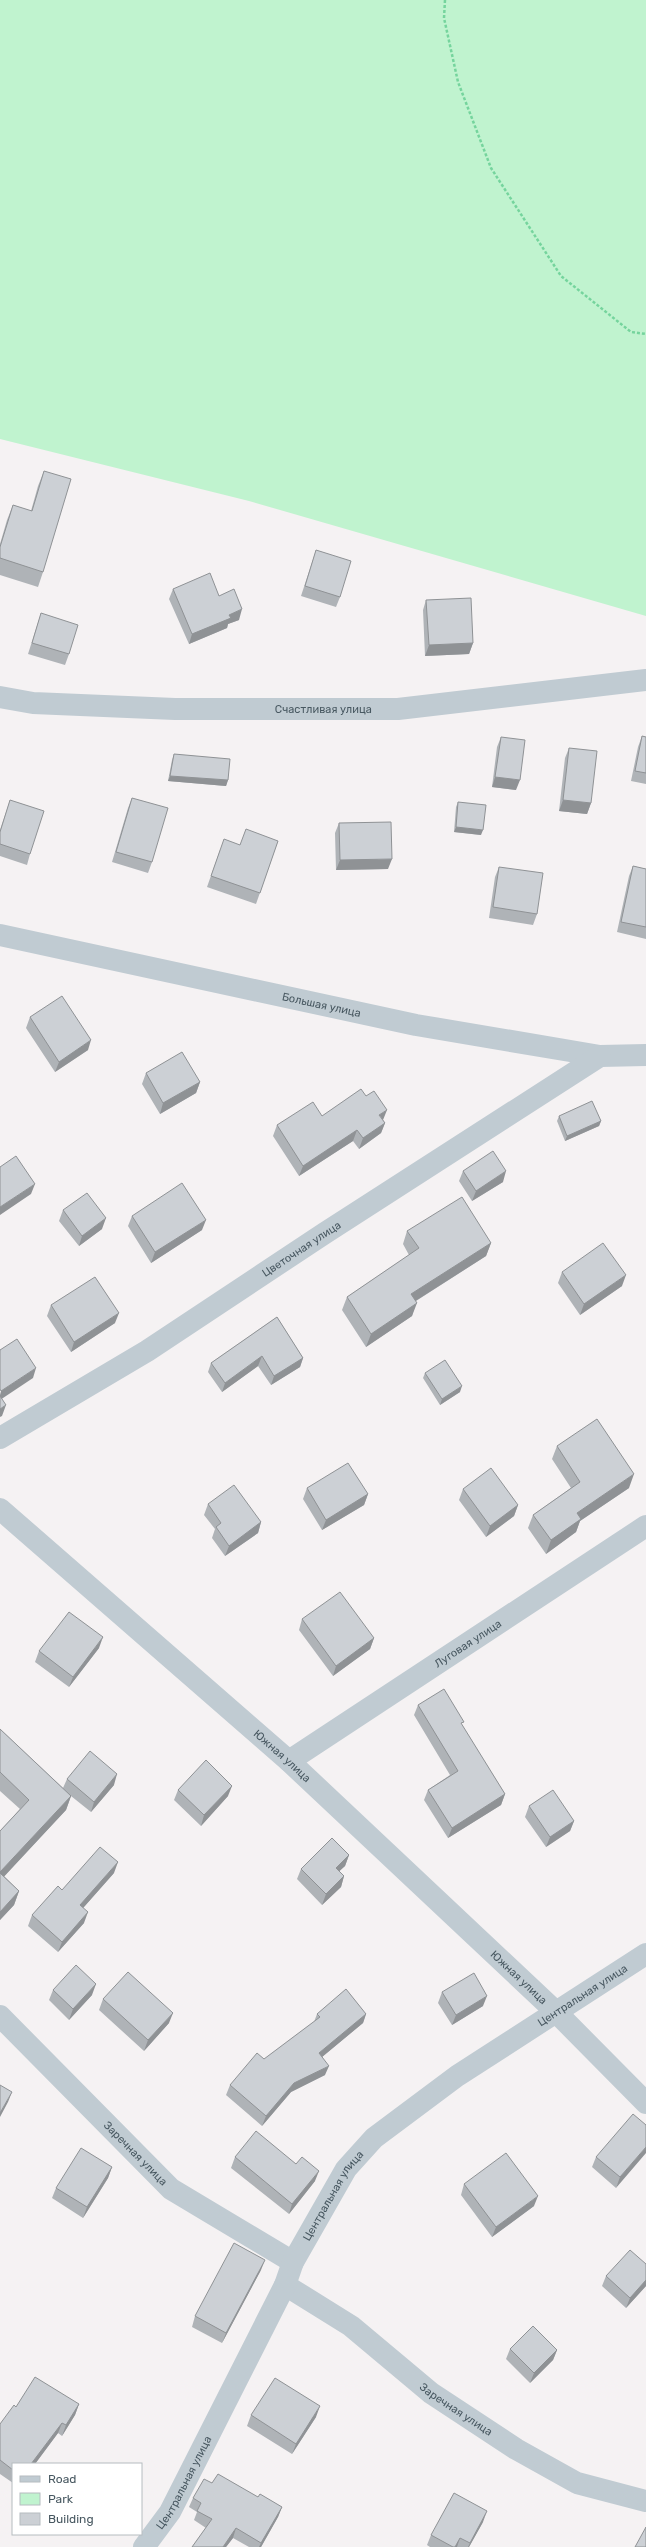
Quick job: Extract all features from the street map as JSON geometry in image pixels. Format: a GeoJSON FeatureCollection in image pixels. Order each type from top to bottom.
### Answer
{"type":"FeatureCollection","features":[{"type":"Feature","properties":{"kind":"street","name":"Счастливая улица"},"geometry":{"type":"LineString","coordinates":[[0,697],[33,703],[175,709],[398,709],[646,680]]}},
{"type":"Feature","properties":{"kind":"street","name":"Большая улица"},"geometry":{"type":"LineString","coordinates":[[0,935],[416,1025],[600,1056],[646,1055]]}},
{"type":"Feature","properties":{"kind":"street","name":"Цветочная улица"},"geometry":{"type":"LineString","coordinates":[[0,1438],[147,1351],[325,1233],[600,1056]]}},
{"type":"Feature","properties":{"kind":"street","name":"Южная улица"},"geometry":{"type":"LineString","coordinates":[[0,1510],[289,1761],[556,2012],[646,2103]]}},
{"type":"Feature","properties":{"kind":"street","name":"Луговая улица"},"geometry":{"type":"LineString","coordinates":[[289,1761],[646,1526]]}},
{"type":"Feature","properties":{"kind":"street","name":"Центральная улица"},"geometry":{"type":"LineString","coordinates":[[144,2547],[170,2512],[285,2285],[293,2262],[346,2169],[374,2138],[457,2076],[646,1954]]}},
{"type":"Feature","properties":{"kind":"street","name":"Заречная улица"},"geometry":{"type":"LineString","coordinates":[[0,2016],[170,2189],[293,2262]]}},
{"type":"Feature","properties":{"kind":"street","name":"Заречная улица"},"geometry":{"type":"LineString","coordinates":[[285,2285],[351,2326],[430,2394],[516,2449],[577,2483],[646,2501]]}},
{"type":"Feature","properties":{"kind":"path"},"geometry":{"type":"LineString","coordinates":[[445,0],[444,18],[458,82],[491,168],[561,276],[631,332],[646,334]]}},
{"type":"Feature","properties":{"kind":"green space"},"geometry":{"type":"Polygon","coordinates":[[[0,0],[646,0],[646,616],[249,501],[0,439],[0,0]]]}},
{"type":"Feature","properties":{"kind":"building"},"geometry":{"type":"Polygon","coordinates":[[[44,471],[71,479],[43,572],[0,558],[0,547],[13,505],[32,511],[44,471]]]}},
{"type":"Feature","properties":{"kind":"building"},"geometry":{"type":"Polygon","coordinates":[[[316,550],[351,561],[340,597],[305,586],[316,550]]]}},
{"type":"Feature","properties":{"kind":"building"},"geometry":{"type":"Polygon","coordinates":[[[210,573],[219,596],[234,589],[242,609],[229,615],[231,618],[192,634],[173,589],[210,573]]]}},
{"type":"Feature","properties":{"kind":"building"},"geometry":{"type":"Polygon","coordinates":[[[471,598],[473,643],[429,645],[426,600],[471,598]]]}},
{"type":"Feature","properties":{"kind":"building"},"geometry":{"type":"Polygon","coordinates":[[[41,613],[78,625],[69,654],[32,643],[41,613]]]}},
{"type":"Feature","properties":{"kind":"building"},"geometry":{"type":"Polygon","coordinates":[[[642,736],[646,737],[646,773],[635,771],[642,736]]]}},
{"type":"Feature","properties":{"kind":"building"},"geometry":{"type":"Polygon","coordinates":[[[501,737],[525,740],[520,780],[495,777],[501,737]]]}},
{"type":"Feature","properties":{"kind":"building"},"geometry":{"type":"Polygon","coordinates":[[[569,748],[597,751],[591,803],[563,800],[569,748]]]}},
{"type":"Feature","properties":{"kind":"building"},"geometry":{"type":"Polygon","coordinates":[[[174,754],[230,759],[228,780],[170,776],[174,754]]]}},
{"type":"Feature","properties":{"kind":"building"},"geometry":{"type":"Polygon","coordinates":[[[132,798],[168,808],[152,862],[116,852],[132,798]]]}},
{"type":"Feature","properties":{"kind":"building"},"geometry":{"type":"Polygon","coordinates":[[[10,800],[44,811],[30,854],[0,844],[0,832],[10,800]]]}},
{"type":"Feature","properties":{"kind":"building"},"geometry":{"type":"Polygon","coordinates":[[[458,802],[486,805],[483,830],[456,827],[458,802]]]}},
{"type":"Feature","properties":{"kind":"building"},"geometry":{"type":"Polygon","coordinates":[[[391,822],[392,859],[340,860],[339,823],[391,822]]]}},
{"type":"Feature","properties":{"kind":"building"},"geometry":{"type":"Polygon","coordinates":[[[246,829],[278,841],[260,893],[211,876],[224,839],[240,845],[246,829]]]}},
{"type":"Feature","properties":{"kind":"building"},"geometry":{"type":"Polygon","coordinates":[[[633,866],[646,869],[646,927],[621,922],[633,866]]]}},
{"type":"Feature","properties":{"kind":"building"},"geometry":{"type":"Polygon","coordinates":[[[499,867],[543,873],[537,914],[493,907],[499,867]]]}},
{"type":"Feature","properties":{"kind":"building"},"geometry":{"type":"Polygon","coordinates":[[[62,996],[91,1040],[59,1062],[30,1017],[62,996]]]}},
{"type":"Feature","properties":{"kind":"building"},"geometry":{"type":"Polygon","coordinates":[[[182,1052],[200,1082],[163,1103],[146,1073],[182,1052]]]}},
{"type":"Feature","properties":{"kind":"building"},"geometry":{"type":"Polygon","coordinates":[[[361,1089],[366,1096],[374,1091],[387,1110],[379,1115],[385,1123],[363,1138],[357,1130],[303,1166],[277,1125],[313,1102],[322,1116],[361,1089]]]}},
{"type":"Feature","properties":{"kind":"building"},"geometry":{"type":"Polygon","coordinates":[[[592,1101],[601,1121],[567,1136],[559,1116],[592,1101]]]}},
{"type":"Feature","properties":{"kind":"building"},"geometry":{"type":"Polygon","coordinates":[[[493,1151],[506,1171],[476,1191],[463,1171],[493,1151]]]}},
{"type":"Feature","properties":{"kind":"building"},"geometry":{"type":"Polygon","coordinates":[[[16,1156],[35,1184],[0,1207],[0,1167],[16,1156]]]}},
{"type":"Feature","properties":{"kind":"building"},"geometry":{"type":"Polygon","coordinates":[[[182,1183],[206,1220],[155,1252],[132,1216],[182,1183]]]}},
{"type":"Feature","properties":{"kind":"building"},"geometry":{"type":"Polygon","coordinates":[[[87,1193],[106,1218],[82,1236],[63,1210],[87,1193]]]}},
{"type":"Feature","properties":{"kind":"building"},"geometry":{"type":"Polygon","coordinates":[[[462,1197],[491,1243],[411,1294],[417,1303],[371,1334],[347,1297],[419,1248],[407,1231],[462,1197]]]}},
{"type":"Feature","properties":{"kind":"building"},"geometry":{"type":"Polygon","coordinates":[[[603,1243],[626,1275],[584,1304],[562,1272],[603,1243]]]}},
{"type":"Feature","properties":{"kind":"building"},"geometry":{"type":"Polygon","coordinates":[[[95,1277],[119,1313],[74,1342],[51,1305],[95,1277]]]}},
{"type":"Feature","properties":{"kind":"building"},"geometry":{"type":"Polygon","coordinates":[[[277,1317],[303,1358],[274,1376],[262,1356],[225,1383],[211,1363],[277,1317]]]}},
{"type":"Feature","properties":{"kind":"building"},"geometry":{"type":"Polygon","coordinates":[[[17,1339],[36,1368],[1,1391],[0,1350],[17,1339]]]}},
{"type":"Feature","properties":{"kind":"building"},"geometry":{"type":"Polygon","coordinates":[[[445,1360],[462,1386],[442,1399],[425,1373],[445,1360]]]}},
{"type":"Feature","properties":{"kind":"building"},"geometry":{"type":"Polygon","coordinates":[[[0,1396],[6,1405],[0,1409],[0,1396]]]}},
{"type":"Feature","properties":{"kind":"building"},"geometry":{"type":"Polygon","coordinates":[[[597,1419],[634,1474],[577,1513],[581,1519],[551,1540],[533,1515],[580,1482],[557,1446],[597,1419]]]}},
{"type":"Feature","properties":{"kind":"building"},"geometry":{"type":"Polygon","coordinates":[[[348,1463],[368,1494],[326,1520],[307,1488],[348,1463]]]}},
{"type":"Feature","properties":{"kind":"building"},"geometry":{"type":"Polygon","coordinates":[[[491,1468],[518,1505],[490,1526],[463,1489],[491,1468]]]}},
{"type":"Feature","properties":{"kind":"building"},"geometry":{"type":"Polygon","coordinates":[[[234,1485],[261,1522],[229,1546],[216,1527],[221,1523],[208,1504],[234,1485]]]}},
{"type":"Feature","properties":{"kind":"building"},"geometry":{"type":"Polygon","coordinates":[[[340,1592],[374,1638],[336,1666],[302,1619],[340,1592]]]}},
{"type":"Feature","properties":{"kind":"building"},"geometry":{"type":"Polygon","coordinates":[[[69,1612],[103,1637],[73,1677],[39,1651],[69,1612]]]}},
{"type":"Feature","properties":{"kind":"building"},"geometry":{"type":"Polygon","coordinates":[[[444,1689],[464,1722],[461,1723],[505,1794],[452,1828],[428,1790],[458,1771],[418,1705],[444,1689]]]}},
{"type":"Feature","properties":{"kind":"building"},"geometry":{"type":"Polygon","coordinates":[[[0,1729],[71,1796],[0,1872],[0,1831],[29,1800],[0,1772],[0,1729]]]}},
{"type":"Feature","properties":{"kind":"building"},"geometry":{"type":"Polygon","coordinates":[[[90,1751],[117,1774],[94,1802],[67,1779],[90,1751]]]}},
{"type":"Feature","properties":{"kind":"building"},"geometry":{"type":"Polygon","coordinates":[[[206,1760],[232,1786],[204,1815],[178,1790],[206,1760]]]}},
{"type":"Feature","properties":{"kind":"building"},"geometry":{"type":"Polygon","coordinates":[[[553,1790],[574,1821],[550,1837],[529,1806],[553,1790]]]}},
{"type":"Feature","properties":{"kind":"building"},"geometry":{"type":"Polygon","coordinates":[[[332,1838],[349,1855],[336,1868],[344,1876],[326,1894],[301,1869],[332,1838]]]}},
{"type":"Feature","properties":{"kind":"building"},"geometry":{"type":"Polygon","coordinates":[[[100,1847],[118,1862],[80,1905],[88,1912],[62,1942],[32,1915],[58,1886],[62,1890],[100,1847]]]}},
{"type":"Feature","properties":{"kind":"building"},"geometry":{"type":"Polygon","coordinates":[[[0,1873],[19,1891],[0,1912],[0,1873]]]}},
{"type":"Feature","properties":{"kind":"building"},"geometry":{"type":"Polygon","coordinates":[[[76,1965],[96,1984],[73,2009],[53,1990],[76,1965]]]}},
{"type":"Feature","properties":{"kind":"building"},"geometry":{"type":"Polygon","coordinates":[[[128,1972],[173,2013],[148,2040],[103,1999],[128,1972]]]}},
{"type":"Feature","properties":{"kind":"building"},"geometry":{"type":"Polygon","coordinates":[[[474,1973],[487,1996],[456,2015],[442,1992],[474,1973]]]}},
{"type":"Feature","properties":{"kind":"building"},"geometry":{"type":"Polygon","coordinates":[[[346,1989],[366,2014],[319,2053],[329,2066],[294,2083],[266,2116],[230,2085],[257,2053],[264,2059],[320,2017],[317,2014],[346,1989]]]}},
{"type":"Feature","properties":{"kind":"building"},"geometry":{"type":"Polygon","coordinates":[[[0,2085],[12,2092],[0,2113],[0,2085]]]}},
{"type":"Feature","properties":{"kind":"building"},"geometry":{"type":"Polygon","coordinates":[[[633,2114],[646,2125],[646,2147],[620,2177],[596,2157],[633,2114]]]}},
{"type":"Feature","properties":{"kind":"building"},"geometry":{"type":"Polygon","coordinates":[[[256,2131],[296,2164],[302,2157],[319,2171],[292,2204],[235,2157],[256,2131]]]}},
{"type":"Feature","properties":{"kind":"building"},"geometry":{"type":"Polygon","coordinates":[[[81,2148],[112,2167],[87,2207],[56,2188],[81,2148]]]}},
{"type":"Feature","properties":{"kind":"building"},"geometry":{"type":"Polygon","coordinates":[[[506,2153],[538,2196],[496,2227],[464,2184],[506,2153]]]}},
{"type":"Feature","properties":{"kind":"building"},"geometry":{"type":"Polygon","coordinates":[[[234,2243],[265,2260],[226,2333],[195,2316],[234,2243]]]}},
{"type":"Feature","properties":{"kind":"building"},"geometry":{"type":"Polygon","coordinates":[[[630,2250],[646,2264],[646,2280],[630,2298],[606,2276],[630,2250]]]}},
{"type":"Feature","properties":{"kind":"building"},"geometry":{"type":"Polygon","coordinates":[[[533,2326],[557,2350],[534,2373],[510,2349],[533,2326]]]}},
{"type":"Feature","properties":{"kind":"building"},"geometry":{"type":"Polygon","coordinates":[[[35,2377],[79,2404],[66,2425],[62,2423],[32,2463],[12,2463],[12,2469],[0,2460],[0,2424],[14,2405],[16,2407],[35,2377]]]}},
{"type":"Feature","properties":{"kind":"building"},"geometry":{"type":"Polygon","coordinates":[[[275,2378],[320,2406],[296,2444],[251,2415],[275,2378]]]}},
{"type":"Feature","properties":{"kind":"building"},"geometry":{"type":"Polygon","coordinates":[[[218,2474],[258,2497],[260,2494],[282,2507],[261,2543],[236,2528],[223,2547],[192,2547],[212,2519],[197,2511],[201,2503],[193,2498],[204,2479],[212,2483],[218,2474]]]}},
{"type":"Feature","properties":{"kind":"building"},"geometry":{"type":"Polygon","coordinates":[[[454,2493],[487,2511],[470,2543],[460,2538],[455,2547],[453,2547],[431,2535],[454,2493]]]}},
{"type":"Feature","properties":{"kind":"building"},"geometry":{"type":"Polygon","coordinates":[[[646,2527],[646,2547],[635,2547],[646,2527]]]}}]}
